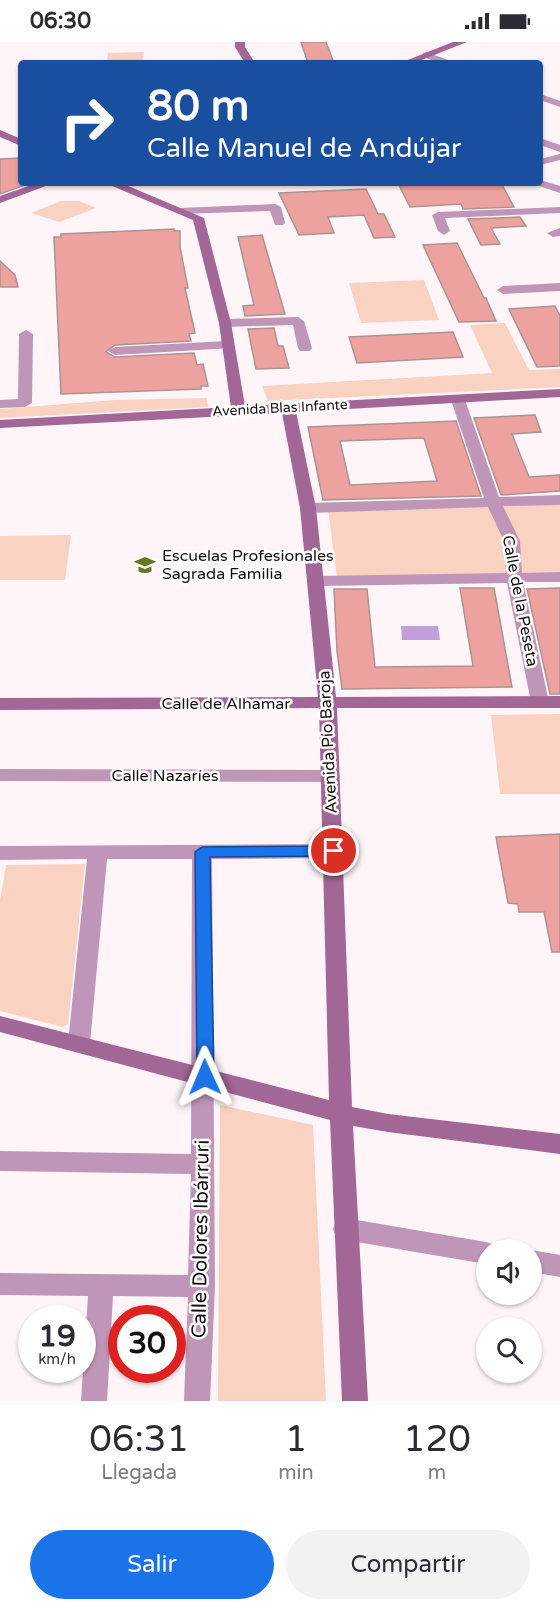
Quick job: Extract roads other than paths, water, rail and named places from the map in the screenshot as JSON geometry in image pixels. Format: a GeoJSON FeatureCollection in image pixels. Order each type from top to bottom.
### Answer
{"type":"FeatureCollection","features":[{"type":"Feature","properties":{"kind":"street"},"geometry":{"type":"LineString","coordinates":[[240,42],[240,47],[248,60]]}},
{"type":"Feature","properties":{"kind":"street"},"geometry":{"type":"LineString","coordinates":[[413,60],[462,42]]}},
{"type":"Feature","properties":{"kind":"street"},"geometry":{"type":"LineString","coordinates":[[426,55],[440,60]]}},
{"type":"Feature","properties":{"kind":"street"},"geometry":{"type":"LineString","coordinates":[[543,98],[560,104]]}},
{"type":"Feature","properties":{"kind":"street"},"geometry":{"type":"LineString","coordinates":[[0,133],[18,142]]}},
{"type":"Feature","properties":{"kind":"street"},"geometry":{"type":"LineString","coordinates":[[543,142],[560,149]]}},
{"type":"Feature","properties":{"kind":"street"},"geometry":{"type":"LineString","coordinates":[[543,161],[560,157]]}},
{"type":"Feature","properties":{"kind":"street"},"geometry":{"type":"LineString","coordinates":[[543,184],[560,190]]}},
{"type":"Feature","properties":{"kind":"street"},"geometry":{"type":"LineString","coordinates":[[0,200],[40,186]]}},
{"type":"Feature","properties":{"kind":"street"},"geometry":{"type":"LineString","coordinates":[[118,186],[198,218],[225,323],[239,410]]}},
{"type":"Feature","properties":{"kind":"street"},"geometry":{"type":"LineString","coordinates":[[180,211],[275,207],[279,223]]}},
{"type":"Feature","properties":{"kind":"street"},"geometry":{"type":"LineString","coordinates":[[444,231],[438,215],[560,210]]}},
{"type":"Feature","properties":{"kind":"street"},"geometry":{"type":"LineString","coordinates":[[503,290],[560,287]]}},
{"type":"Feature","properties":{"kind":"street"},"geometry":{"type":"LineString","coordinates":[[225,323],[298,321],[305,348]]}},
{"type":"Feature","properties":{"kind":"street"},"geometry":{"type":"LineString","coordinates":[[0,404],[25,403],[26,334]]}},
{"type":"Feature","properties":{"kind":"street"},"geometry":{"type":"LineString","coordinates":[[115,351],[227,345]]}},
{"type":"Feature","properties":{"kind":"street","name":"Avenida Blas Infante"},"geometry":{"type":"LineString","coordinates":[[0,424],[560,393]]}},
{"type":"Feature","properties":{"kind":"street","name":"Calle de la Peseta"},"geometry":{"type":"LineString","coordinates":[[458,400],[493,502],[512,541],[514,578],[540,702]]}},
{"type":"Feature","properties":{"kind":"street","name":"Avenida Pío Baroja"},"geometry":{"type":"LineString","coordinates":[[288,408],[308,508],[328,704],[345,1228],[355,1401]]}},
{"type":"Feature","properties":{"kind":"street"},"geometry":{"type":"LineString","coordinates":[[308,508],[560,500]]}},
{"type":"Feature","properties":{"kind":"street"},"geometry":{"type":"LineString","coordinates":[[316,581],[560,577]]}},
{"type":"Feature","properties":{"kind":"street","name":"Calle de Alhamar"},"geometry":{"type":"LineString","coordinates":[[0,704],[560,702]]}},
{"type":"Feature","properties":{"kind":"street","name":"Calle Nazaríes"},"geometry":{"type":"LineString","coordinates":[[0,775],[331,776]]}},
{"type":"Feature","properties":{"kind":"street"},"geometry":{"type":"LineString","coordinates":[[0,853],[334,851]]}},
{"type":"Feature","properties":{"kind":"street"},"geometry":{"type":"LineString","coordinates":[[79,1043],[98,852]]}},
{"type":"Feature","properties":{"kind":"street","name":"Calle Dolores Ibárruri"},"geometry":{"type":"LineString","coordinates":[[197,1401],[202,1286],[205,1077],[202,852]]}},
{"type":"Feature","properties":{"kind":"street"},"geometry":{"type":"LineString","coordinates":[[0,1024],[313,1104],[341,1114],[560,1144]]}},
{"type":"Feature","properties":{"kind":"street"},"geometry":{"type":"LineString","coordinates":[[0,1161],[203,1164]]}},
{"type":"Feature","properties":{"kind":"street"},"geometry":{"type":"LineString","coordinates":[[345,1228],[476,1251]]}},
{"type":"Feature","properties":{"kind":"street"},"geometry":{"type":"LineString","coordinates":[[542,1263],[560,1266]]}},
{"type":"Feature","properties":{"kind":"street"},"geometry":{"type":"LineString","coordinates":[[0,1284],[202,1286]]}},
{"type":"Feature","properties":{"kind":"street"},"geometry":{"type":"LineString","coordinates":[[94,1401],[101,1285]]}},
{"type":"Feature","properties":{"kind":"place","name":"Escuelas Profesionales Sagrada Familia"},"geometry":{"type":"Point","coordinates":[145,565]}}]}
